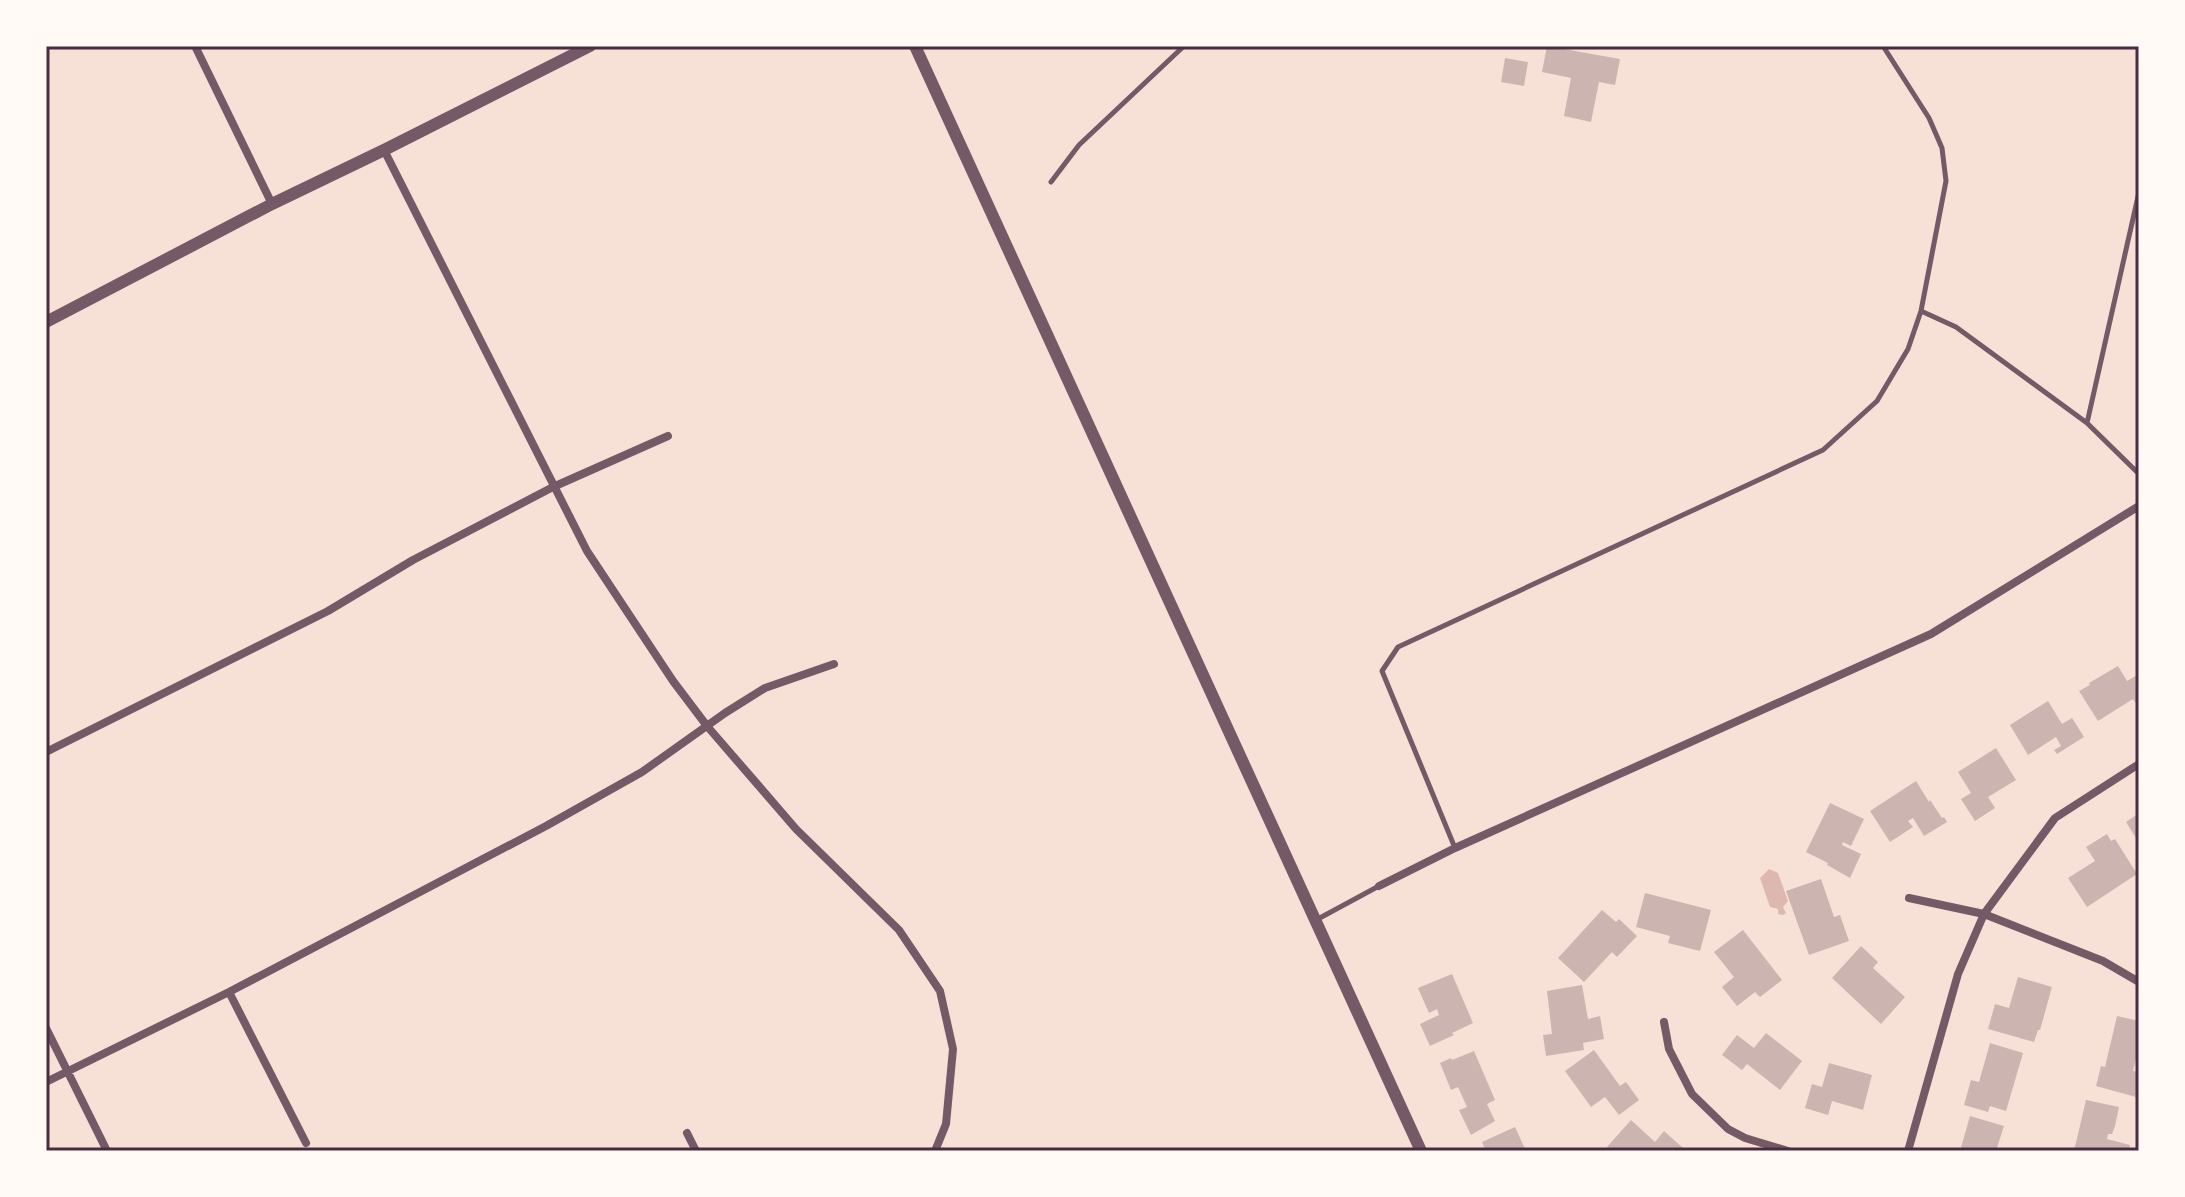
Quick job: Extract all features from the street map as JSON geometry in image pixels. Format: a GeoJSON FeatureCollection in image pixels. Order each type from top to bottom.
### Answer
{"type":"FeatureCollection","features":[{"type":"Feature","properties":{"kind":"street"},"geometry":{"type":"LineString","coordinates":[[195,46],[272,204]]}},
{"type":"Feature","properties":{"kind":"street"},"geometry":{"type":"LineString","coordinates":[[46,322],[272,204],[590,46]]}},
{"type":"Feature","properties":{"kind":"street"},"geometry":{"type":"LineString","coordinates":[[915,46],[1421,1151]]}},
{"type":"Feature","properties":{"kind":"street"},"geometry":{"type":"LineString","coordinates":[[384,150],[587,551],[673,681],[707,726],[796,829],[899,930],[940,991],[953,1049],[946,1124],[935,1151]]}},
{"type":"Feature","properties":{"kind":"street"},"geometry":{"type":"LineString","coordinates":[[46,752],[328,611],[413,560],[553,487],[668,436]]}},
{"type":"Feature","properties":{"kind":"street"},"geometry":{"type":"LineString","coordinates":[[1379,886],[1455,848],[1931,634],[2139,506]]}},
{"type":"Feature","properties":{"kind":"street"},"geometry":{"type":"LineString","coordinates":[[46,1082],[229,992],[546,826],[642,772],[765,688],[834,664]]}},
{"type":"Feature","properties":{"kind":"street"},"geometry":{"type":"LineString","coordinates":[[1908,1151],[1958,974],[1984,914],[2055,818],[2139,764]]}},
{"type":"Feature","properties":{"kind":"street"},"geometry":{"type":"LineString","coordinates":[[1909,898],[1984,914],[2103,961],[2139,982]]}},
{"type":"Feature","properties":{"kind":"street"},"geometry":{"type":"LineString","coordinates":[[229,992],[306,1143]]}},
{"type":"Feature","properties":{"kind":"street"},"geometry":{"type":"LineString","coordinates":[[1664,1022],[1669,1049],[1692,1094],[1728,1129],[1745,1138],[1788,1151]]}},
{"type":"Feature","properties":{"kind":"street"},"geometry":{"type":"LineString","coordinates":[[46,1028],[107,1151]]}},
{"type":"Feature","properties":{"kind":"street"},"geometry":{"type":"LineString","coordinates":[[687,1133],[696,1151]]}},
{"type":"Feature","properties":{"kind":"lane"},"geometry":{"type":"LineString","coordinates":[[1051,182],[1079,145],[1184,46]]}},
{"type":"Feature","properties":{"kind":"lane"},"geometry":{"type":"LineString","coordinates":[[1455,848],[1382,671],[1398,647],[1823,450],[1877,401],[1908,349],[1921,311],[1946,181],[1942,148],[1929,118],[1883,46]]}},
{"type":"Feature","properties":{"kind":"lane"},"geometry":{"type":"LineString","coordinates":[[2087,423],[2139,192]]}},
{"type":"Feature","properties":{"kind":"lane"},"geometry":{"type":"LineString","coordinates":[[1921,311],[1956,327],[2087,423],[2139,474]]}},
{"type":"Feature","properties":{"kind":"lane"},"geometry":{"type":"LineString","coordinates":[[1315,920],[1379,886]]}},
{"type":"Feature","properties":{"kind":"shaded area"},"geometry":{"type":"Polygon","coordinates":[[[1769,869],[1778,873],[1788,901],[1783,907],[1786,913],[1783,915],[1778,914],[1778,909],[1770,907],[1760,878],[1769,869]]]}},
{"type":"Feature","properties":{"kind":"building"},"geometry":{"type":"Polygon","coordinates":[[[1547,46],[1620,59],[1615,85],[1599,82],[1591,122],[1564,116],[1571,78],[1542,72],[1547,46]]]}},
{"type":"Feature","properties":{"kind":"building"},"geometry":{"type":"Polygon","coordinates":[[[1505,58],[1528,62],[1524,86],[1501,82],[1505,58]]]}},
{"type":"Feature","properties":{"kind":"building"},"geometry":{"type":"Polygon","coordinates":[[[2118,666],[2127,681],[2139,674],[2139,708],[2133,699],[2098,721],[2079,691],[2118,666]]]}},
{"type":"Feature","properties":{"kind":"building"},"geometry":{"type":"Polygon","coordinates":[[[2048,701],[2062,724],[2072,718],[2084,737],[2057,754],[2054,750],[2061,746],[2056,737],[2028,755],[2010,725],[2048,701]]]}},
{"type":"Feature","properties":{"kind":"building"},"geometry":{"type":"Polygon","coordinates":[[[1996,748],[2016,780],[1988,797],[1995,808],[1975,821],[1961,799],[1971,793],[1958,772],[1996,748]]]}},
{"type":"Feature","properties":{"kind":"building"},"geometry":{"type":"Polygon","coordinates":[[[1916,781],[1947,822],[1924,836],[1913,818],[1908,821],[1913,827],[1890,842],[1870,811],[1916,781]]]}},
{"type":"Feature","properties":{"kind":"building"},"geometry":{"type":"Polygon","coordinates":[[[1830,803],[1864,819],[1851,846],[1843,842],[1842,845],[1861,854],[1850,878],[1806,852],[1830,803]]]}},
{"type":"Feature","properties":{"kind":"building"},"geometry":{"type":"Polygon","coordinates":[[[2139,813],[2139,843],[2126,822],[2139,813]]]}},
{"type":"Feature","properties":{"kind":"building"},"geometry":{"type":"Polygon","coordinates":[[[2107,834],[2111,841],[2115,839],[2137,874],[2087,907],[2068,878],[2095,861],[2086,847],[2107,834]]]}},
{"type":"Feature","properties":{"kind":"building"},"geometry":{"type":"Polygon","coordinates":[[[1821,879],[1834,917],[1840,915],[1849,941],[1809,955],[1786,891],[1821,879]]]}},
{"type":"Feature","properties":{"kind":"building"},"geometry":{"type":"Polygon","coordinates":[[[1645,893],[1711,910],[1700,951],[1668,943],[1670,936],[1636,927],[1645,893]]]}},
{"type":"Feature","properties":{"kind":"building"},"geometry":{"type":"Polygon","coordinates":[[[1602,910],[1616,922],[1619,919],[1637,936],[1617,957],[1612,952],[1584,982],[1558,958],[1602,910]]]}},
{"type":"Feature","properties":{"kind":"building"},"geometry":{"type":"Polygon","coordinates":[[[1743,930],[1782,980],[1760,997],[1755,992],[1737,1006],[1722,987],[1734,977],[1714,952],[1743,930]]]}},
{"type":"Feature","properties":{"kind":"building"},"geometry":{"type":"Polygon","coordinates":[[[1861,946],[1878,962],[1873,968],[1905,997],[1881,1024],[1832,978],[1861,946]]]}},
{"type":"Feature","properties":{"kind":"building"},"geometry":{"type":"Polygon","coordinates":[[[1452,974],[1473,1023],[1430,1046],[1420,1024],[1439,1015],[1437,1009],[1429,1013],[1418,988],[1452,974]]]}},
{"type":"Feature","properties":{"kind":"building"},"geometry":{"type":"Polygon","coordinates":[[[2018,977],[2052,987],[2034,1042],[1988,1029],[1995,1004],[2009,1008],[2018,977]]]}},
{"type":"Feature","properties":{"kind":"building"},"geometry":{"type":"Polygon","coordinates":[[[1582,985],[1588,1019],[1600,1016],[1604,1039],[1583,1043],[1584,1050],[1546,1056],[1543,1035],[1552,1034],[1547,991],[1582,985]]]}},
{"type":"Feature","properties":{"kind":"building"},"geometry":{"type":"Polygon","coordinates":[[[2117,1016],[2139,1021],[2139,1047],[2133,1071],[2139,1072],[2136,1097],[2096,1086],[2101,1066],[2105,1067],[2117,1016]]]}},
{"type":"Feature","properties":{"kind":"building"},"geometry":{"type":"Polygon","coordinates":[[[1766,1033],[1802,1061],[1780,1090],[1747,1064],[1742,1070],[1722,1055],[1737,1035],[1754,1048],[1766,1033]]]}},
{"type":"Feature","properties":{"kind":"building"},"geometry":{"type":"Polygon","coordinates":[[[1990,1043],[2023,1053],[2006,1111],[1990,1106],[1988,1112],[1964,1105],[1971,1080],[1979,1082],[1990,1043]]]}},
{"type":"Feature","properties":{"kind":"building"},"geometry":{"type":"Polygon","coordinates":[[[1594,1050],[1620,1086],[1626,1082],[1639,1100],[1619,1115],[1605,1097],[1591,1107],[1565,1071],[1594,1050]]]}},
{"type":"Feature","properties":{"kind":"building"},"geometry":{"type":"Polygon","coordinates":[[[1474,1051],[1495,1100],[1487,1104],[1495,1121],[1471,1135],[1459,1110],[1467,1107],[1458,1087],[1451,1090],[1440,1063],[1474,1051]]]}},
{"type":"Feature","properties":{"kind":"building"},"geometry":{"type":"Polygon","coordinates":[[[1829,1063],[1872,1075],[1863,1110],[1832,1101],[1828,1115],[1805,1108],[1812,1084],[1822,1087],[1829,1063]]]}},
{"type":"Feature","properties":{"kind":"building"},"geometry":{"type":"Polygon","coordinates":[[[2086,1100],[2119,1107],[2112,1134],[2108,1134],[2107,1139],[2130,1145],[2129,1151],[2074,1151],[2086,1100]]]}},
{"type":"Feature","properties":{"kind":"building"},"geometry":{"type":"Polygon","coordinates":[[[1970,1116],[2004,1126],[1996,1151],[1960,1151],[1970,1116]]]}},
{"type":"Feature","properties":{"kind":"building"},"geometry":{"type":"Polygon","coordinates":[[[1631,1120],[1655,1142],[1664,1131],[1683,1148],[1681,1151],[1612,1151],[1607,1147],[1631,1120]]]}},
{"type":"Feature","properties":{"kind":"building"},"geometry":{"type":"Polygon","coordinates":[[[1515,1127],[1526,1151],[1486,1151],[1482,1142],[1515,1127]]]}}]}
